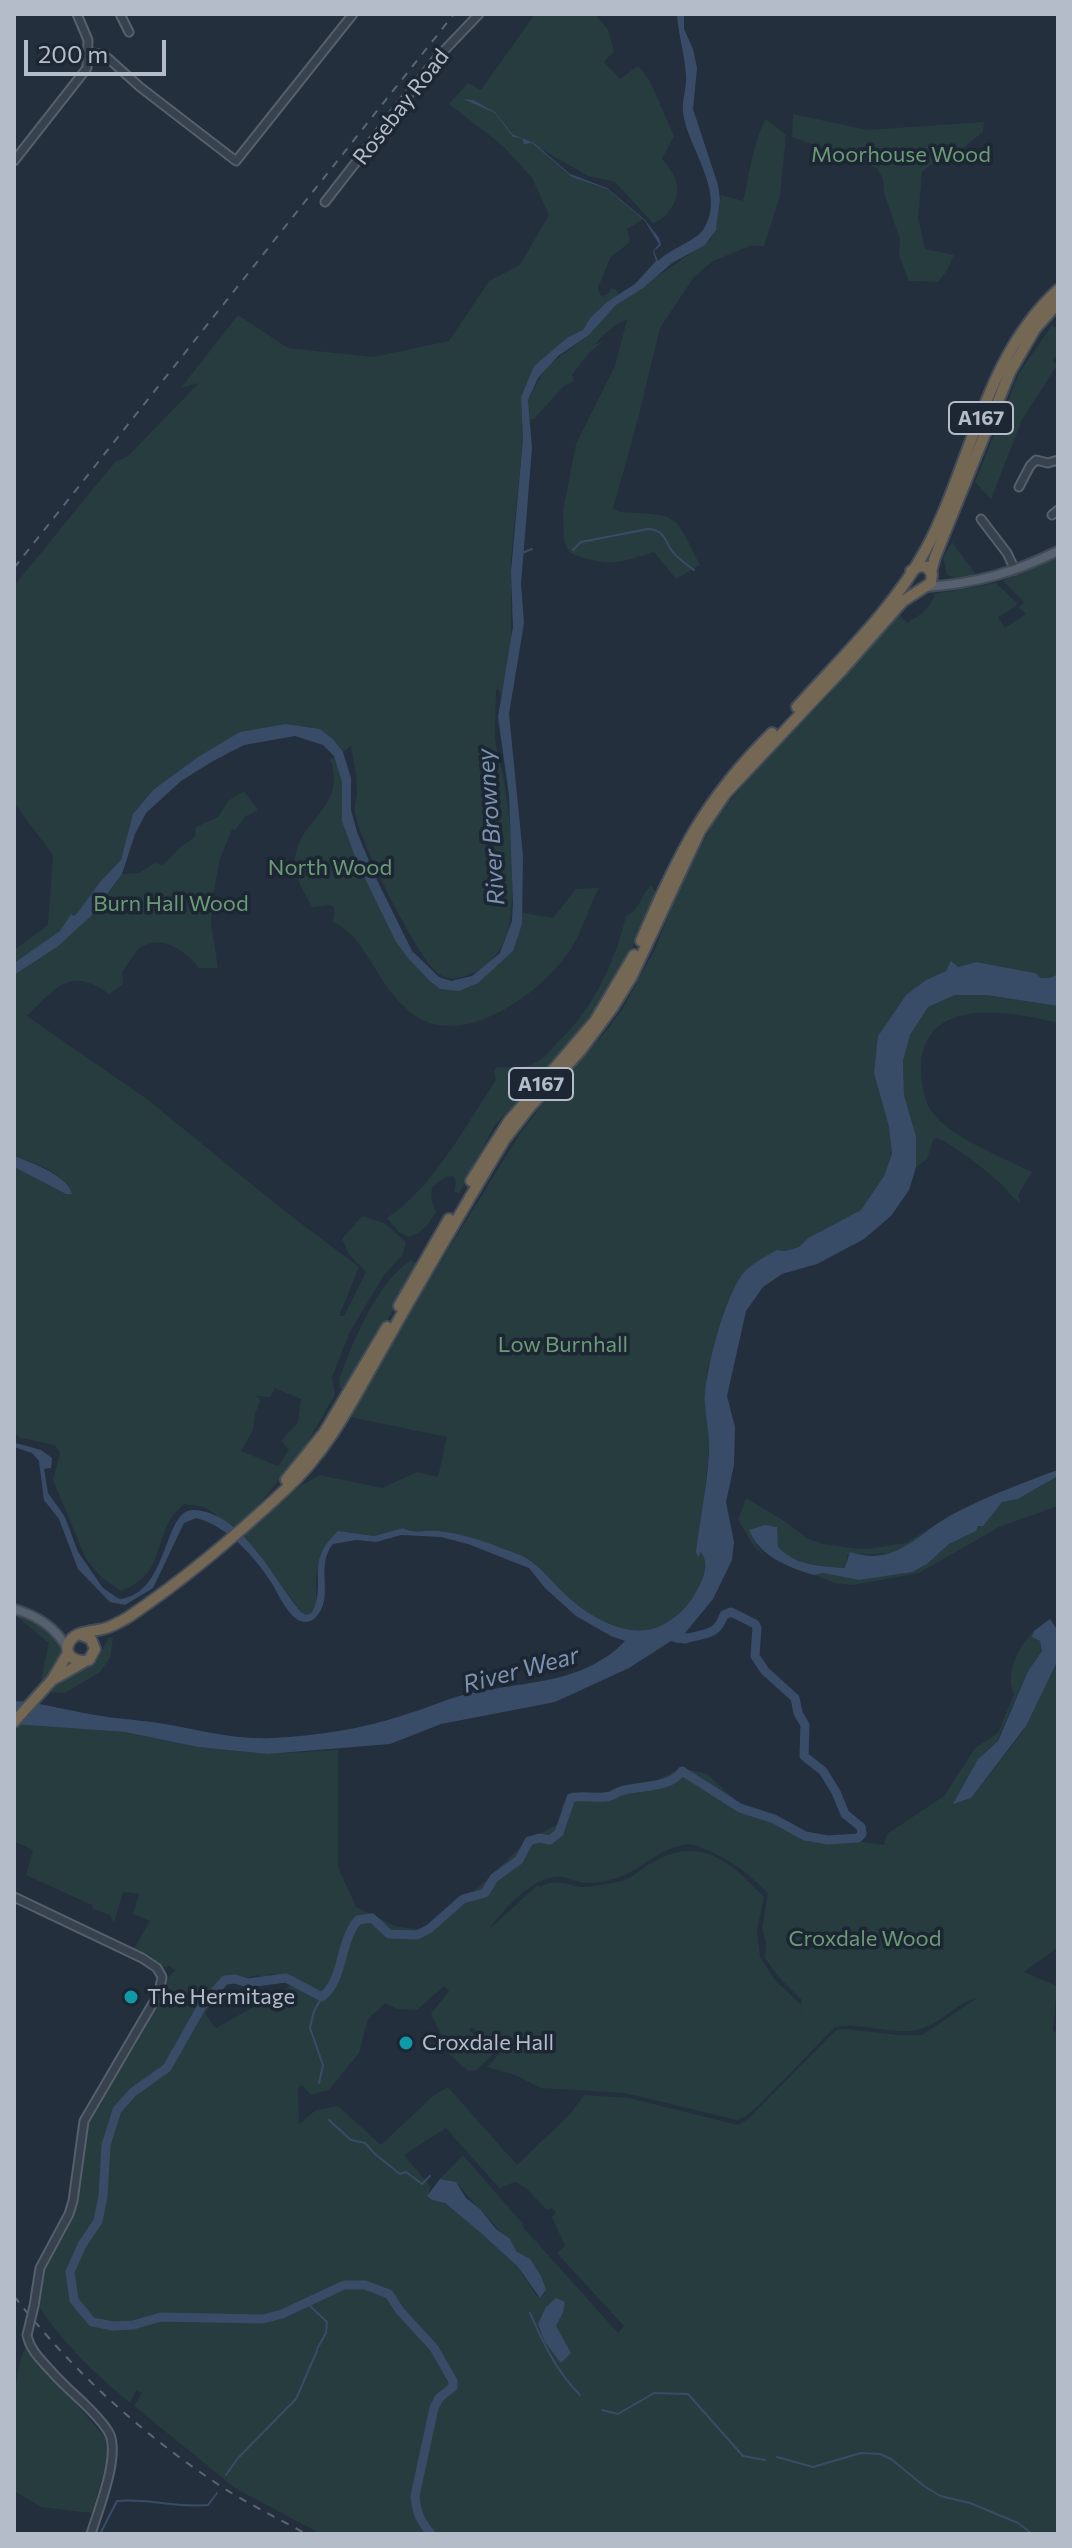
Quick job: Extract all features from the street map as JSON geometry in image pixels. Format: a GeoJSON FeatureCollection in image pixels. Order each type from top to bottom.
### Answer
{"type":"FeatureCollection","features":[{"type":"Feature","properties":{"kind":"highway","name":"A167"},"geometry":{"type":"LineString","coordinates":[[266,1506],[300,1465],[337,1411],[497,1138],[608,1002],[633,959],[690,834],[712,800],[747,757],[792,713],[891,603],[910,574],[942,516],[1010,351],[1029,322],[1058,290]]}},
{"type":"Feature","properties":{"kind":"highway","name":"A167"},"geometry":{"type":"LineString","coordinates":[[932,573],[935,557],[1010,372],[1035,329],[1058,303]]}},
{"type":"Feature","properties":{"kind":"highway"},"geometry":{"type":"LineString","coordinates":[[920,566],[932,573],[932,581],[925,588],[914,586],[910,574],[920,566]]}},
{"type":"Feature","properties":{"kind":"highway","name":"A167"},"geometry":{"type":"LineString","coordinates":[[14,1722],[52,1680],[70,1641],[106,1629],[130,1616],[225,1543],[306,1469],[331,1435],[505,1139],[581,1050],[613,1007],[636,968],[700,831],[726,793],[903,601],[925,588]]}},
{"type":"Feature","properties":{"kind":"highway","name":"A167"},"geometry":{"type":"LineString","coordinates":[[52,1680],[92,1657],[95,1644],[106,1629]]}},
{"type":"Feature","properties":{"kind":"highway"},"geometry":{"type":"LineString","coordinates":[[81,1635],[95,1644]]}},
{"type":"Feature","properties":{"kind":"highway"},"geometry":{"type":"LineString","coordinates":[[68,1651],[73,1659],[84,1662]]}},
{"type":"Feature","properties":{"kind":"main road"},"geometry":{"type":"LineString","coordinates":[[925,588],[972,583],[1015,570],[1058,551]]}},
{"type":"Feature","properties":{"kind":"main road"},"geometry":{"type":"LineString","coordinates":[[932,573],[949,584]]}},
{"type":"Feature","properties":{"kind":"main road"},"geometry":{"type":"LineString","coordinates":[[14,1609],[35,1616],[56,1630],[81,1635]]}},
{"type":"Feature","properties":{"kind":"main road"},"geometry":{"type":"LineString","coordinates":[[56,1630],[68,1651]]}},
{"type":"Feature","properties":{"kind":"street"},"geometry":{"type":"LineString","coordinates":[[14,161],[87,68],[90,53],[88,40],[77,14]]}},
{"type":"Feature","properties":{"kind":"street"},"geometry":{"type":"LineString","coordinates":[[120,14],[129,32]]}},
{"type":"Feature","properties":{"kind":"street"},"geometry":{"type":"LineString","coordinates":[[90,53],[102,54],[236,161],[353,14]]}},
{"type":"Feature","properties":{"kind":"street","name":"Rosebay Road"},"geometry":{"type":"LineString","coordinates":[[325,202],[438,57],[479,14]]}},
{"type":"Feature","properties":{"kind":"street"},"geometry":{"type":"LineString","coordinates":[[1019,487],[1021,475],[1036,457],[1048,463],[1058,460]]}},
{"type":"Feature","properties":{"kind":"street"},"geometry":{"type":"LineString","coordinates":[[982,525],[1007,553],[1015,570]]}},
{"type":"Feature","properties":{"kind":"street"},"geometry":{"type":"LineString","coordinates":[[14,1897],[152,1964],[161,1973],[162,1984],[84,2121],[73,2201],[40,2268],[27,2335],[30,2346],[41,2360],[111,2437],[111,2459],[91,2534]]}},
{"type":"Feature","properties":{"kind":"green space"},"geometry":{"type":"Polygon","coordinates":[[[535,14],[595,14],[608,30],[614,51],[604,62],[620,79],[638,66],[650,81],[674,136],[662,159],[674,175],[677,194],[664,217],[653,223],[615,182],[588,176],[536,146],[565,172],[607,189],[643,219],[627,229],[630,242],[610,258],[598,288],[601,296],[608,294],[611,288],[619,294],[590,318],[583,330],[568,337],[534,366],[521,397],[523,439],[511,559],[511,647],[501,695],[498,688],[496,690],[496,745],[507,798],[513,872],[509,926],[501,947],[486,964],[460,978],[443,976],[429,964],[390,898],[359,827],[355,813],[357,784],[351,746],[343,752],[320,729],[286,724],[198,757],[153,790],[136,810],[121,860],[78,912],[74,916],[71,914],[61,931],[14,963],[14,950],[48,925],[53,855],[14,803],[14,586],[115,462],[127,457],[199,383],[181,388],[238,315],[288,348],[373,357],[449,341],[489,281],[520,265],[549,215],[532,178],[503,146],[449,104],[468,83],[481,90],[535,14]]]}},
{"type":"Feature","properties":{"kind":"green space","name":"Moorhouse Wood"},"geometry":{"type":"Polygon","coordinates":[[[793,114],[867,130],[984,122],[983,132],[945,162],[930,165],[922,172],[918,218],[925,249],[954,255],[938,282],[909,281],[899,255],[900,239],[877,168],[792,137],[793,114]]]}},
{"type":"Feature","properties":{"kind":"green space"},"geometry":{"type":"Polygon","coordinates":[[[766,119],[786,135],[780,196],[764,246],[750,246],[713,261],[694,277],[660,328],[613,509],[665,516],[672,520],[685,534],[700,565],[676,579],[654,552],[612,562],[570,553],[564,541],[563,511],[576,444],[615,366],[627,320],[612,327],[594,345],[603,341],[572,375],[574,381],[563,387],[534,419],[530,419],[528,400],[546,367],[589,335],[616,305],[710,240],[717,226],[721,195],[743,201],[754,148],[766,119]]]}},
{"type":"Feature","properties":{"kind":"green space"},"geometry":{"type":"Polygon","coordinates":[[[1052,325],[1058,329],[1058,359],[1055,357],[1053,361],[1057,365],[1022,420],[991,499],[975,482],[1019,373],[1052,325]]]}},
{"type":"Feature","properties":{"kind":"green space"},"geometry":{"type":"Polygon","coordinates":[[[952,542],[977,576],[958,579],[947,575],[943,558],[952,542]]]}},
{"type":"Feature","properties":{"kind":"green space","name":"Low Burnhall"},"geometry":{"type":"Polygon","coordinates":[[[1058,557],[1058,974],[1040,978],[1035,973],[976,962],[946,971],[926,980],[906,995],[878,1036],[879,1092],[889,1127],[892,1154],[884,1176],[861,1210],[808,1238],[799,1247],[777,1250],[743,1273],[707,1370],[705,1404],[710,1442],[698,1556],[701,1552],[704,1557],[705,1572],[694,1596],[675,1617],[654,1629],[614,1626],[577,1605],[538,1566],[524,1557],[463,1535],[403,1528],[374,1536],[338,1531],[320,1560],[312,1614],[301,1612],[241,1535],[289,1492],[320,1475],[382,1488],[417,1472],[438,1477],[447,1437],[350,1417],[519,1135],[623,1008],[655,949],[682,882],[716,818],[759,766],[826,698],[898,614],[907,623],[928,607],[935,594],[996,583],[1017,603],[998,617],[1005,628],[1026,614],[1019,608],[1024,602],[1003,581],[1058,557]]]}},
{"type":"Feature","properties":{"kind":"green space","name":"North Wood"},"geometry":{"type":"Polygon","coordinates":[[[339,756],[345,768],[344,807],[400,941],[435,979],[463,984],[505,954],[518,912],[553,918],[576,889],[599,888],[571,949],[545,980],[508,1007],[488,1018],[467,1024],[446,1026],[427,1022],[397,1000],[352,935],[333,922],[335,909],[331,905],[312,907],[296,872],[296,851],[332,791],[334,777],[330,759],[339,756]]]}},
{"type":"Feature","properties":{"kind":"green space","name":"Burn Hall Wood"},"geometry":{"type":"Polygon","coordinates":[[[244,791],[258,810],[246,816],[235,830],[232,829],[220,859],[211,923],[218,968],[199,968],[188,956],[173,947],[149,944],[136,952],[122,972],[123,984],[109,994],[84,981],[73,981],[55,990],[27,1016],[148,1100],[359,1267],[339,1316],[344,1316],[366,1272],[349,1254],[342,1239],[362,1216],[384,1223],[406,1242],[403,1254],[384,1275],[350,1332],[332,1377],[335,1395],[302,1452],[252,1513],[235,1528],[204,1507],[184,1504],[165,1529],[150,1569],[134,1585],[121,1591],[101,1577],[86,1559],[53,1480],[60,1453],[55,1445],[21,1438],[14,1433],[14,1167],[66,1194],[72,1194],[57,1175],[14,1156],[14,975],[74,930],[99,905],[122,874],[139,873],[155,863],[163,865],[195,837],[196,827],[218,817],[228,801],[244,791]],[[275,1388],[270,1397],[255,1396],[261,1400],[253,1430],[241,1451],[278,1466],[289,1450],[281,1441],[298,1422],[301,1399],[275,1388]]]}},
{"type":"Feature","properties":{"kind":"green space"},"geometry":{"type":"Polygon","coordinates":[[[651,886],[657,893],[630,952],[593,1019],[495,1125],[459,1194],[454,1191],[456,1183],[453,1176],[446,1177],[432,1187],[431,1198],[436,1212],[428,1224],[409,1237],[399,1232],[387,1218],[419,1191],[447,1155],[496,1080],[494,1072],[497,1067],[523,1067],[536,1063],[581,1016],[608,969],[626,916],[635,910],[651,886]]]}},
{"type":"Feature","properties":{"kind":"green space"},"geometry":{"type":"Polygon","coordinates":[[[955,995],[986,995],[1058,1006],[1058,1023],[995,1013],[974,1013],[954,1018],[938,1027],[926,1043],[921,1065],[926,1102],[941,1122],[979,1146],[1032,1172],[1018,1195],[1021,1203],[981,1167],[937,1138],[933,1140],[927,1159],[916,1167],[916,1136],[904,1095],[903,1061],[910,1035],[928,1007],[955,995]]]}},
{"type":"Feature","properties":{"kind":"green space"},"geometry":{"type":"Polygon","coordinates":[[[410,1261],[418,1263],[418,1267],[344,1391],[340,1388],[339,1380],[367,1314],[387,1283],[410,1261]]]}},
{"type":"Feature","properties":{"kind":"green space"},"geometry":{"type":"Polygon","coordinates":[[[1058,1476],[1058,1506],[999,1527],[919,1573],[854,1585],[835,1583],[814,1575],[823,1573],[859,1580],[912,1571],[927,1564],[949,1544],[975,1531],[1002,1502],[1024,1496],[1058,1476]]]}},
{"type":"Feature","properties":{"kind":"green space"},"geometry":{"type":"Polygon","coordinates":[[[746,1498],[808,1539],[851,1548],[867,1549],[906,1543],[953,1514],[904,1549],[887,1554],[847,1555],[845,1568],[808,1564],[792,1558],[778,1547],[776,1527],[756,1545],[765,1555],[755,1548],[738,1520],[746,1498]]]}},
{"type":"Feature","properties":{"kind":"green space"},"geometry":{"type":"Polygon","coordinates":[[[14,1614],[42,1628],[61,1646],[61,1655],[39,1690],[49,1643],[14,1614]]]}},
{"type":"Feature","properties":{"kind":"green space","name":"Croxdale Wood"},"geometry":{"type":"Polygon","coordinates":[[[1034,1631],[1032,1637],[1040,1641],[1042,1651],[1028,1671],[997,1741],[978,1759],[954,1803],[971,1798],[1022,1733],[1058,1660],[1058,1947],[1024,1972],[1057,1986],[1053,2031],[1058,2032],[1058,2534],[321,2534],[235,2488],[134,2406],[142,2393],[136,2390],[130,2403],[80,2357],[37,2304],[43,2269],[77,2202],[87,2121],[134,2047],[166,1980],[175,1970],[134,1949],[150,1921],[133,1914],[139,1894],[123,1892],[114,1923],[110,1915],[93,1909],[92,1905],[26,1875],[33,1850],[14,1841],[14,1732],[21,1724],[125,1732],[198,1747],[268,1754],[338,1750],[338,1867],[356,1907],[395,1926],[419,1929],[430,1925],[451,1905],[479,1887],[528,1840],[558,1824],[562,1806],[572,1792],[608,1794],[618,1788],[657,1780],[679,1769],[707,1774],[742,1806],[777,1817],[814,1835],[884,1845],[887,1834],[944,1796],[975,1748],[998,1733],[1014,1694],[1012,1669],[1034,1631]],[[690,1844],[679,1846],[627,1874],[602,1882],[586,1883],[562,1877],[540,1881],[520,1895],[488,1930],[538,1885],[554,1882],[587,1887],[617,1882],[674,1853],[703,1852],[729,1865],[764,1897],[757,1930],[760,1957],[774,1979],[801,2005],[802,2017],[801,1999],[765,1958],[766,1941],[762,1928],[768,1893],[723,1857],[690,1844]],[[271,1974],[263,1979],[257,1975],[224,1984],[205,2014],[216,2028],[298,1982],[271,1974]],[[444,1986],[417,2010],[397,2009],[385,2003],[368,2019],[359,2053],[329,2090],[311,2095],[302,2085],[298,2088],[299,2124],[316,2110],[338,2106],[381,2145],[433,2096],[448,2087],[517,2165],[571,2113],[584,2095],[629,2098],[738,2125],[748,2119],[836,2030],[922,2035],[977,1998],[917,2030],[835,2027],[760,2104],[737,2120],[625,2093],[541,2088],[515,2075],[487,2067],[499,2054],[472,2027],[469,2030],[493,2054],[477,2070],[468,2071],[447,2052],[449,2046],[431,2014],[449,1991],[444,1986]],[[446,2128],[404,2155],[431,2187],[427,2197],[445,2203],[481,2233],[518,2267],[540,2298],[545,2293],[544,2287],[532,2263],[516,2251],[456,2182],[440,2179],[463,2155],[618,2333],[624,2326],[557,2253],[565,2246],[552,2217],[556,2213],[552,2208],[547,2210],[527,2189],[515,2182],[499,2188],[446,2128]]]}},
{"type":"Feature","properties":{"kind":"green space"},"geometry":{"type":"Polygon","coordinates":[[[109,1637],[113,1638],[110,1658],[100,1672],[65,1693],[50,1692],[65,1679],[96,1662],[109,1637]]]}},
{"type":"Feature","properties":{"kind":"green space"},"geometry":{"type":"Polygon","coordinates":[[[26,2347],[105,2437],[108,2458],[92,2513],[41,2507],[14,2491],[15,2395],[17,2375],[26,2347]]]}},
{"type":"Feature","properties":{"kind":"water"},"geometry":{"type":"Polygon","coordinates":[[[677,14],[684,14],[684,29],[697,68],[693,109],[718,185],[720,200],[716,230],[705,245],[672,263],[643,288],[616,305],[589,335],[558,356],[538,378],[528,400],[532,448],[521,584],[524,623],[509,714],[523,856],[522,924],[513,951],[478,983],[459,991],[440,989],[430,981],[395,940],[357,862],[342,821],[342,782],[334,756],[323,745],[295,736],[244,745],[181,781],[146,813],[135,834],[122,874],[91,916],[57,947],[14,975],[14,963],[60,931],[71,914],[74,916],[78,912],[121,860],[133,814],[153,790],[198,757],[240,732],[286,724],[320,729],[343,752],[351,778],[351,810],[357,832],[412,951],[439,977],[451,981],[472,976],[500,953],[512,921],[513,902],[509,795],[498,717],[513,627],[511,572],[523,439],[521,397],[534,366],[568,337],[583,330],[590,318],[607,302],[635,284],[656,261],[653,251],[659,244],[645,221],[607,189],[572,177],[532,143],[524,144],[522,138],[534,143],[570,174],[607,188],[645,220],[659,238],[661,245],[654,251],[658,261],[699,234],[709,216],[711,201],[709,186],[683,112],[686,75],[677,14]]]}},
{"type":"Feature","properties":{"kind":"water"},"geometry":{"type":"Polygon","coordinates":[[[463,99],[473,100],[495,112],[512,134],[522,138],[513,137],[495,113],[463,99]]]}},
{"type":"Feature","properties":{"kind":"water"},"geometry":{"type":"Polygon","coordinates":[[[951,961],[958,967],[976,962],[1035,973],[1041,978],[1058,974],[1058,1006],[986,995],[955,995],[928,1007],[910,1035],[903,1061],[904,1095],[916,1136],[916,1167],[909,1190],[891,1216],[864,1239],[817,1264],[782,1274],[763,1287],[746,1311],[727,1396],[735,1427],[734,1465],[726,1502],[734,1542],[732,1560],[713,1599],[685,1633],[692,1635],[690,1641],[671,1641],[629,1668],[555,1702],[441,1724],[390,1744],[268,1754],[198,1747],[125,1732],[14,1724],[14,1701],[241,1737],[322,1734],[388,1720],[467,1694],[571,1674],[608,1655],[625,1641],[576,1616],[545,1588],[529,1568],[441,1537],[401,1535],[376,1542],[356,1540],[333,1544],[325,1562],[325,1592],[321,1610],[312,1620],[300,1621],[287,1609],[266,1574],[240,1544],[219,1528],[196,1518],[184,1523],[153,1588],[125,1605],[110,1602],[78,1569],[59,1519],[44,1500],[39,1461],[32,1453],[14,1447],[14,1440],[41,1450],[52,1458],[51,1468],[44,1469],[48,1493],[65,1517],[78,1552],[103,1588],[119,1599],[135,1594],[147,1583],[176,1523],[183,1514],[193,1510],[210,1513],[241,1534],[306,1615],[312,1613],[316,1602],[321,1553],[338,1531],[374,1536],[403,1528],[463,1535],[521,1555],[537,1566],[577,1605],[614,1626],[654,1629],[675,1617],[693,1596],[704,1572],[704,1557],[701,1552],[698,1557],[696,1552],[709,1453],[705,1391],[717,1334],[731,1296],[738,1280],[757,1262],[777,1250],[799,1247],[808,1238],[861,1210],[884,1176],[892,1154],[889,1127],[874,1073],[878,1036],[906,995],[926,980],[946,971],[951,961]]]}},
{"type":"Feature","properties":{"kind":"water"},"geometry":{"type":"Polygon","coordinates":[[[14,1156],[57,1176],[72,1194],[66,1194],[14,1167],[14,1156]]]}},
{"type":"Feature","properties":{"kind":"water"},"geometry":{"type":"Polygon","coordinates":[[[1058,1470],[1058,1476],[1018,1499],[1002,1502],[983,1526],[949,1544],[927,1564],[912,1572],[859,1580],[823,1573],[814,1575],[768,1554],[749,1530],[765,1525],[777,1527],[778,1547],[793,1558],[809,1564],[845,1568],[850,1552],[867,1556],[895,1551],[955,1513],[1058,1470]]]}},
{"type":"Feature","properties":{"kind":"water"},"geometry":{"type":"Polygon","coordinates":[[[1050,1619],[1058,1631],[1058,1660],[1026,1726],[971,1798],[953,1804],[978,1759],[998,1741],[1028,1671],[1042,1651],[1040,1641],[1032,1637],[1034,1631],[1050,1619]]]}},
{"type":"Feature","properties":{"kind":"water"},"geometry":{"type":"Polygon","coordinates":[[[440,2179],[456,2182],[466,2198],[510,2239],[516,2251],[530,2259],[546,2290],[540,2298],[518,2267],[481,2233],[445,2203],[427,2196],[440,2179]]]}},
{"type":"Feature","properties":{"kind":"water"},"geometry":{"type":"Polygon","coordinates":[[[556,2298],[565,2302],[556,2326],[571,2353],[561,2363],[545,2342],[538,2324],[546,2307],[556,2298]]]}},
{"type":"Feature","properties":{"kind":"waterway"},"geometry":{"type":"LineString","coordinates":[[573,550],[581,542],[648,529],[661,534],[674,554],[694,570]]}},
{"type":"Feature","properties":{"kind":"waterway"},"geometry":{"type":"LineString","coordinates":[[522,553],[532,549]]}},
{"type":"Feature","properties":{"kind":"waterway"},"geometry":{"type":"LineString","coordinates":[[431,2534],[420,2516],[415,2496],[434,2408],[439,2398],[453,2387],[453,2381],[434,2348],[400,2311],[389,2294],[365,2285],[344,2285],[282,2314],[263,2319],[161,2317],[133,2325],[113,2326],[92,2322],[74,2300],[70,2272],[82,2245],[98,2221],[106,2145],[117,2110],[133,2092],[167,2068],[202,2006],[225,1980],[248,1983],[286,1978],[322,1997],[334,1981],[347,1939],[358,1920],[372,1918],[389,1934],[417,1935],[429,1929],[463,1899],[485,1893],[494,1878],[519,1860],[529,1841],[539,1838],[550,1840],[559,1833],[571,1798],[605,1797],[620,1791],[662,1784],[682,1771],[740,1808],[774,1819],[805,1836],[828,1840],[858,1838],[862,1834],[861,1827],[845,1814],[823,1771],[804,1756],[805,1725],[795,1698],[765,1671],[755,1656],[755,1624],[731,1612],[724,1615],[709,1633],[680,1638]]}},
{"type":"Feature","properties":{"kind":"waterway"},"geometry":{"type":"LineString","coordinates":[[319,2083],[323,2065],[310,2028],[314,2011],[322,1997]]}},
{"type":"Feature","properties":{"kind":"waterway"},"geometry":{"type":"LineString","coordinates":[[329,2120],[351,2140],[365,2143],[400,2174],[406,2172],[422,2184],[430,2176]]}},
{"type":"Feature","properties":{"kind":"waterway"},"geometry":{"type":"LineString","coordinates":[[306,2302],[327,2322],[326,2333],[317,2349]]}},
{"type":"Feature","properties":{"kind":"waterway"},"geometry":{"type":"LineString","coordinates":[[530,2313],[557,2367],[580,2395]]}},
{"type":"Feature","properties":{"kind":"waterway"},"geometry":{"type":"LineString","coordinates":[[226,2475],[238,2458],[296,2399],[317,2351]]}},
{"type":"Feature","properties":{"kind":"waterway"},"geometry":{"type":"LineString","coordinates":[[602,2410],[618,2414],[654,2393],[688,2394],[743,2456],[765,2460]]}},
{"type":"Feature","properties":{"kind":"waterway"},"geometry":{"type":"LineString","coordinates":[[777,2457],[813,2467],[861,2453],[880,2454],[940,2496],[970,2503],[1018,2523],[1032,2534]]}},
{"type":"Feature","properties":{"kind":"waterway"},"geometry":{"type":"LineString","coordinates":[[100,2534],[117,2501],[208,2505],[217,2493]]}},
{"type":"Feature","properties":{"kind":"railway"},"geometry":{"type":"LineString","coordinates":[[14,568],[454,14]]}},
{"type":"Feature","properties":{"kind":"railway"},"geometry":{"type":"LineString","coordinates":[[14,2296],[82,2374],[133,2420],[227,2490],[306,2534]]}},
{"type":"Feature","properties":{"kind":"place","name":"The Hermitage"},"geometry":{"type":"Point","coordinates":[131,1997]}},
{"type":"Feature","properties":{"kind":"place","name":"Croxdale Hall"},"geometry":{"type":"Point","coordinates":[406,2043]}},
{"type":"Feature","properties":{"kind":"water label","name":"River Browney"},"geometry":{"type":"Point","coordinates":[491,827]}},
{"type":"Feature","properties":{"kind":"water label","name":"River Wear"},"geometry":{"type":"Point","coordinates":[521,1670]}}]}
